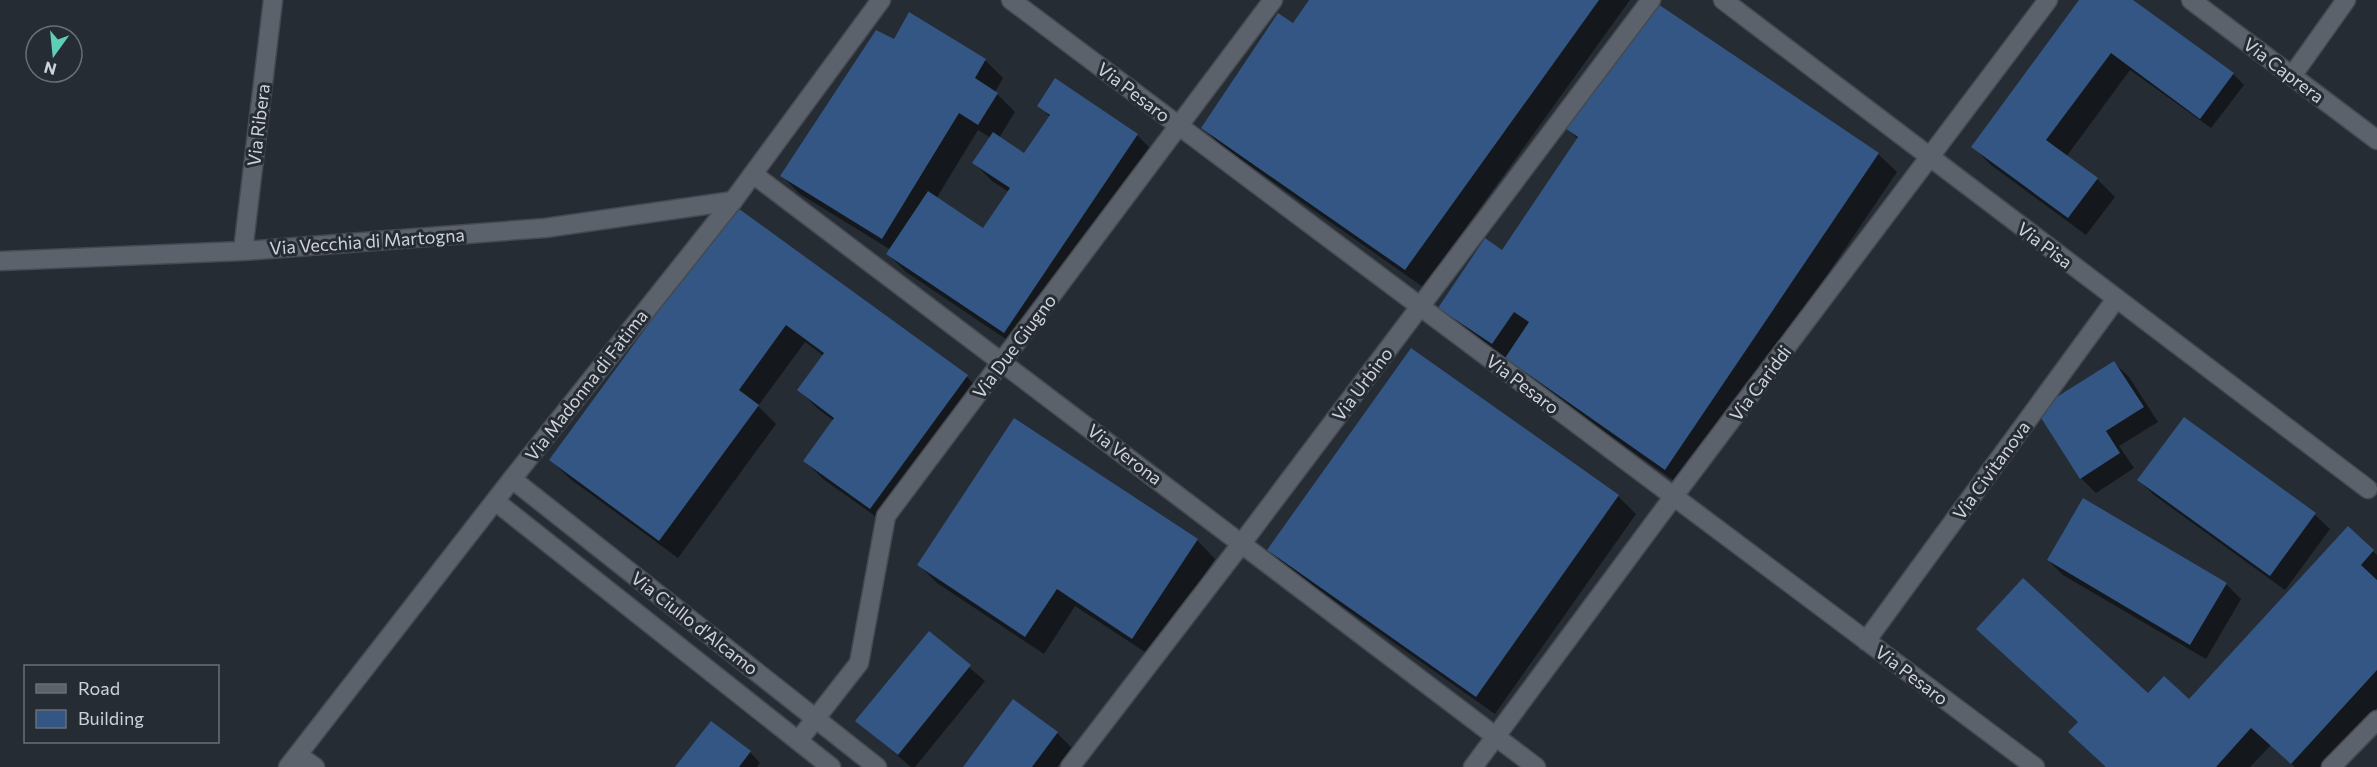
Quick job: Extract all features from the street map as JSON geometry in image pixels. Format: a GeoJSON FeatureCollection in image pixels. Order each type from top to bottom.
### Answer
{"type":"FeatureCollection","features":[{"type":"Feature","properties":{"kind":"street","name":"Via Ribera"},"geometry":{"type":"LineString","coordinates":[[243,251],[273,0]]}},
{"type":"Feature","properties":{"kind":"street","name":"Via Madonna di Fatima"},"geometry":{"type":"LineString","coordinates":[[293,761],[512,478],[733,201],[881,0]]}},
{"type":"Feature","properties":{"kind":"street","name":"Via Pesaro"},"geometry":{"type":"LineString","coordinates":[[1011,0],[2035,767]]}},
{"type":"Feature","properties":{"kind":"street","name":"Via Due Giugno"},"geometry":{"type":"LineString","coordinates":[[798,741],[859,663],[886,516],[1273,0]]}},
{"type":"Feature","properties":{"kind":"street","name":"Via Urbino"},"geometry":{"type":"LineString","coordinates":[[1070,767],[1242,543],[1651,0]]}},
{"type":"Feature","properties":{"kind":"street","name":"Via Pisa"},"geometry":{"type":"LineString","coordinates":[[1723,0],[2368,489]]}},
{"type":"Feature","properties":{"kind":"street","name":"Via Cariddi"},"geometry":{"type":"LineString","coordinates":[[1473,767],[2048,0]]}},
{"type":"Feature","properties":{"kind":"street","name":"Via Caprera"},"geometry":{"type":"LineString","coordinates":[[2191,0],[2377,140]]}},
{"type":"Feature","properties":{"kind":"street"},"geometry":{"type":"LineString","coordinates":[[2292,76],[2346,0]]}},
{"type":"Feature","properties":{"kind":"street","name":"Via Verona"},"geometry":{"type":"LineString","coordinates":[[753,174],[1536,767]]}},
{"type":"Feature","properties":{"kind":"street","name":"Via Vecchia di Martogna"},"geometry":{"type":"LineString","coordinates":[[0,261],[243,251],[544,228],[733,201]]}},
{"type":"Feature","properties":{"kind":"street","name":"Via Civitanova"},"geometry":{"type":"LineString","coordinates":[[1866,640],[2116,298]]}},
{"type":"Feature","properties":{"kind":"street","name":"Via Ciullo d'Alcamo"},"geometry":{"type":"LineString","coordinates":[[512,478],[877,767]]}},
{"type":"Feature","properties":{"kind":"street","name":"Via Ciullo d'Alcamo"},"geometry":{"type":"LineString","coordinates":[[495,501],[831,767]]}},
{"type":"Feature","properties":{"kind":"street"},"geometry":{"type":"LineString","coordinates":[[2331,767],[2377,720]]}},
{"type":"Feature","properties":{"kind":"street"},"geometry":{"type":"LineString","coordinates":[[293,761],[315,767]]}},
{"type":"Feature","properties":{"kind":"building"},"geometry":{"type":"Polygon","coordinates":[[[1309,0],[1599,0],[1405,270],[1201,128],[1278,13],[1293,23],[1309,0]]]}},
{"type":"Feature","properties":{"kind":"building"},"geometry":{"type":"Polygon","coordinates":[[[1652,0],[1879,153],[1665,470],[1505,358],[1529,322],[1514,312],[1492,344],[1438,308],[1485,238],[1502,250],[1578,137],[1565,128],[1652,0]]]}},
{"type":"Feature","properties":{"kind":"building"},"geometry":{"type":"Polygon","coordinates":[[[2079,0],[2133,0],[2234,73],[2200,119],[2111,53],[2046,140],[2098,178],[2068,218],[1971,147],[2079,0]]]}},
{"type":"Feature","properties":{"kind":"building"},"geometry":{"type":"Polygon","coordinates":[[[909,12],[986,59],[975,78],[998,93],[978,125],[959,113],[882,239],[780,176],[876,30],[894,39],[909,12]]]}},
{"type":"Feature","properties":{"kind":"building"},"geometry":{"type":"Polygon","coordinates":[[[1055,78],[1138,134],[1004,333],[886,254],[928,191],[983,228],[1010,188],[972,163],[993,132],[1024,153],[1050,115],[1037,106],[1055,78]]]}},
{"type":"Feature","properties":{"kind":"building"},"geometry":{"type":"Polygon","coordinates":[[[735,206],[968,375],[870,509],[803,461],[834,418],[797,390],[824,353],[786,325],[739,390],[759,405],[659,541],[549,460],[735,206]]]}},
{"type":"Feature","properties":{"kind":"building"},"geometry":{"type":"Polygon","coordinates":[[[1411,348],[1619,495],[1476,697],[1267,550],[1411,348]]]}},
{"type":"Feature","properties":{"kind":"building"},"geometry":{"type":"Polygon","coordinates":[[[2114,361],[2144,407],[2106,431],[2120,453],[2080,479],[2036,410],[2114,361]]]}},
{"type":"Feature","properties":{"kind":"building"},"geometry":{"type":"Polygon","coordinates":[[[2184,417],[2316,513],[2270,576],[2137,480],[2184,417]]]}},
{"type":"Feature","properties":{"kind":"building"},"geometry":{"type":"Polygon","coordinates":[[[1014,418],[1198,539],[1132,639],[1057,589],[1025,637],[917,565],[1014,418]]]}},
{"type":"Feature","properties":{"kind":"building"},"geometry":{"type":"Polygon","coordinates":[[[2083,498],[2227,583],[2190,645],[2047,560],[2083,498]]]}},
{"type":"Feature","properties":{"kind":"building"},"geometry":{"type":"Polygon","coordinates":[[[2348,526],[2374,550],[2361,565],[2377,580],[2377,670],[2291,764],[2251,728],[2216,767],[2106,767],[2068,732],[2078,722],[1976,629],[2023,578],[2148,693],[2164,676],[2189,699],[2348,526]]]}},
{"type":"Feature","properties":{"kind":"building"},"geometry":{"type":"Polygon","coordinates":[[[929,631],[971,665],[898,755],[855,721],[929,631]]]}},
{"type":"Feature","properties":{"kind":"building"},"geometry":{"type":"Polygon","coordinates":[[[1013,699],[1058,732],[1032,767],[963,767],[1013,699]]]}},
{"type":"Feature","properties":{"kind":"building"},"geometry":{"type":"Polygon","coordinates":[[[711,721],[751,751],[739,767],[675,767],[711,721]]]}}]}
